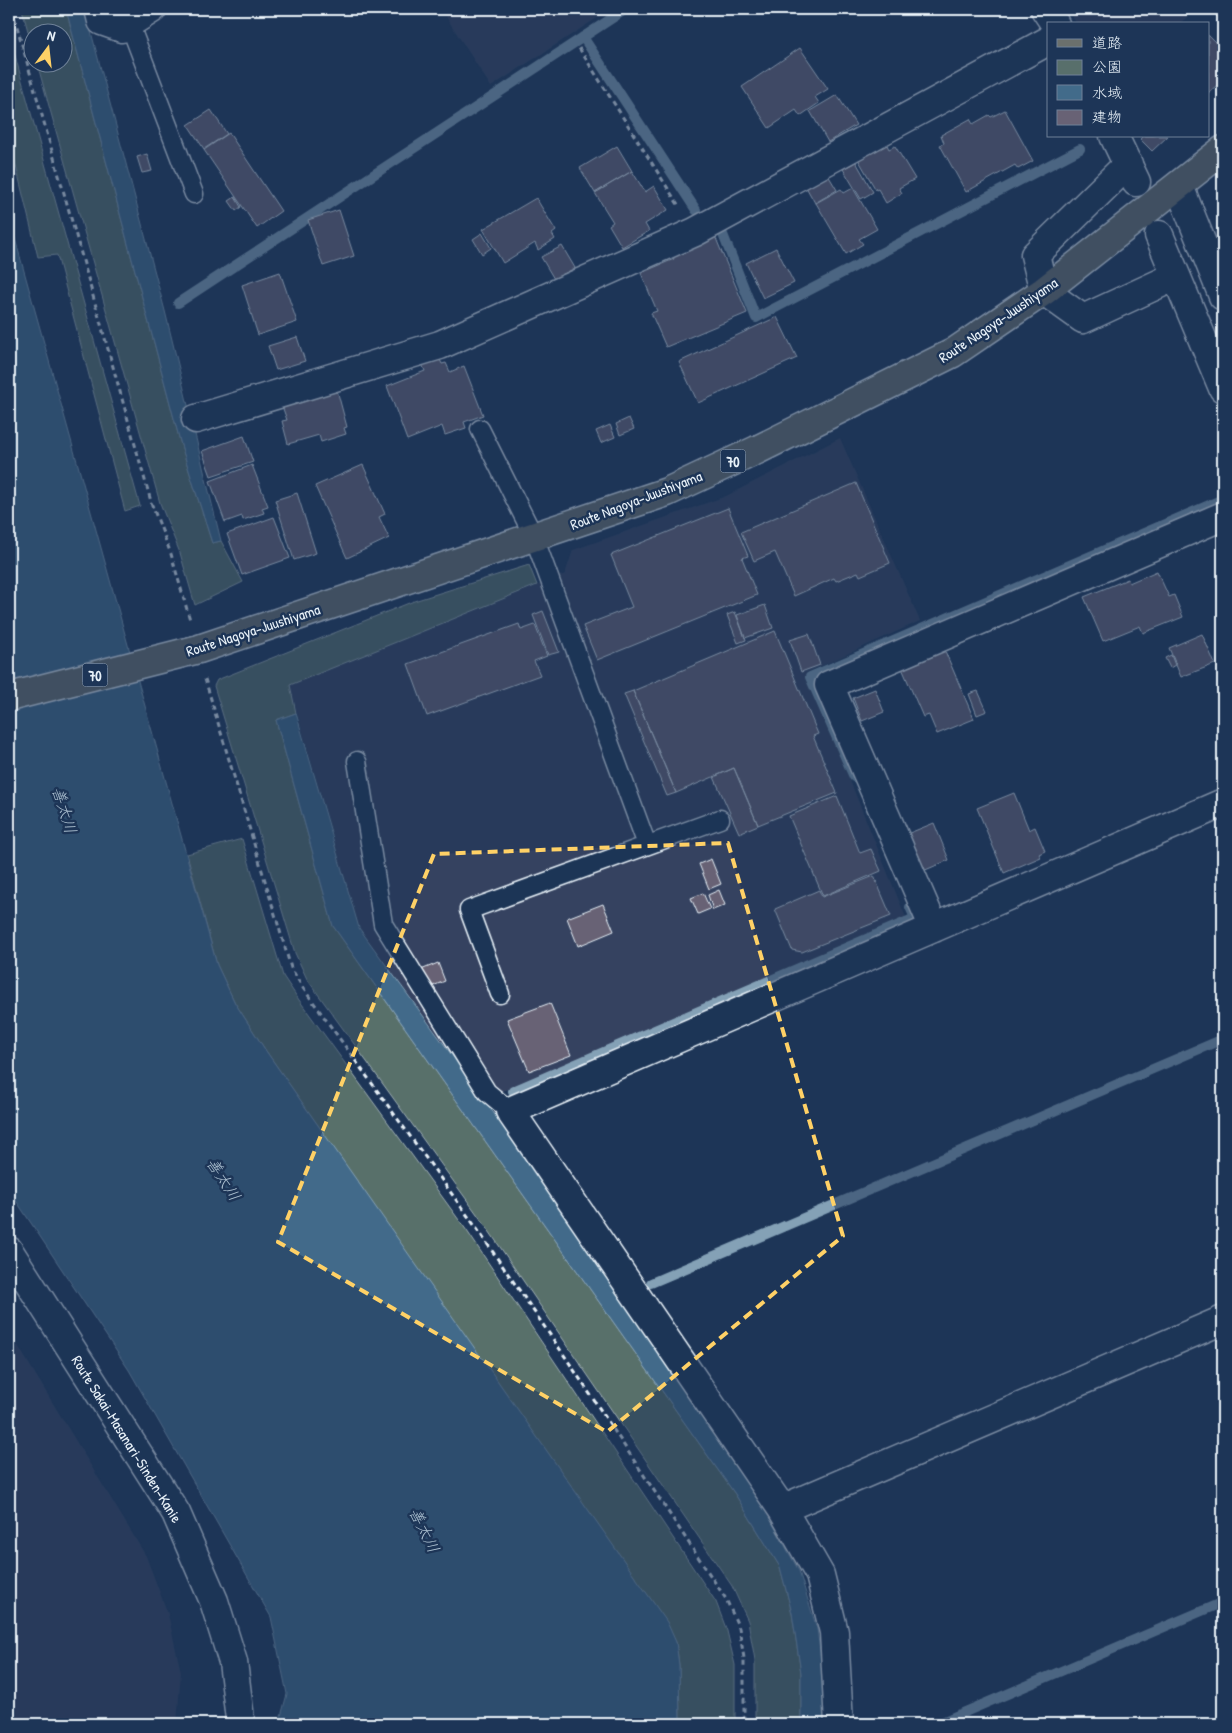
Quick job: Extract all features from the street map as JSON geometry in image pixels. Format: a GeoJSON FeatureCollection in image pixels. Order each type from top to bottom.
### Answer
{"type":"FeatureCollection","features":[{"type":"Feature","properties":{"kind":"main road","name":"Route Nagoya-Juushiyama"},"geometry":{"type":"LineString","coordinates":[[9,697],[190,651],[667,492],[758,450],[952,353],[1044,291],[1223,150]]}},
{"type":"Feature","properties":{"kind":"street"},"geometry":{"type":"LineString","coordinates":[[99,9],[102,21],[122,28],[152,9]]}},
{"type":"Feature","properties":{"kind":"street"},"geometry":{"type":"LineString","coordinates":[[1045,9],[1054,22]]}},
{"type":"Feature","properties":{"kind":"street"},"geometry":{"type":"LineString","coordinates":[[196,419],[440,345],[695,232],[1047,42]]}},
{"type":"Feature","properties":{"kind":"street"},"geometry":{"type":"LineString","coordinates":[[1115,138],[1132,173],[1035,255],[1044,291],[1083,319],[1176,276]]}},
{"type":"Feature","properties":{"kind":"street"},"geometry":{"type":"LineString","coordinates":[[1179,186],[1223,296]]}},
{"type":"Feature","properties":{"kind":"street"},"geometry":{"type":"LineString","coordinates":[[1158,235],[1223,388]]}},
{"type":"Feature","properties":{"kind":"street"},"geometry":{"type":"LineString","coordinates":[[934,928],[829,684],[1223,516]]}},
{"type":"Feature","properties":{"kind":"street"},"geometry":{"type":"LineString","coordinates":[[839,1724],[834,1632],[820,1574],[782,1509],[510,1110],[1223,803]]}},
{"type":"Feature","properties":{"kind":"street","name":"Route Sakai-Masanari-Sinden-Kanie"},"geometry":{"type":"LineString","coordinates":[[9,1251],[176,1513],[214,1601],[233,1662],[240,1719],[238,1724]]}},
{"type":"Feature","properties":{"kind":"street"},"geometry":{"type":"LineString","coordinates":[[782,1509],[1223,1320]]}},
{"type":"Feature","properties":{"kind":"lane"},"geometry":{"type":"LineString","coordinates":[[129,23],[194,194]]}},
{"type":"Feature","properties":{"kind":"lane"},"geometry":{"type":"LineString","coordinates":[[480,429],[534,537],[647,845]]}},
{"type":"Feature","properties":{"kind":"lane"},"geometry":{"type":"LineString","coordinates":[[356,761],[383,924],[487,1092],[510,1110]]}},
{"type":"Feature","properties":{"kind":"lane"},"geometry":{"type":"LineString","coordinates":[[500,994],[469,910],[720,818]]}},
{"type":"Feature","properties":{"kind":"path"},"geometry":{"type":"LineString","coordinates":[[12,9],[152,505],[171,554],[190,651],[206,690],[291,968],[303,988],[475,1226],[726,1598],[739,1628],[744,1658],[744,1724]]}},
{"type":"Feature","properties":{"kind":"path"},"geometry":{"type":"LineString","coordinates":[[579,48],[695,232]]}},
{"type":"Feature","properties":{"kind":"highlighted area"},"geometry":{"type":"Polygon","coordinates":[[[728,843],[843,1236],[607,1432],[278,1242],[434,854],[728,843]]]}},
{"type":"Feature","properties":{"kind":"shaded area"},"geometry":{"type":"Polygon","coordinates":[[[441,9],[611,9],[491,87],[441,9]]]}},
{"type":"Feature","properties":{"kind":"shaded area"},"geometry":{"type":"Polygon","coordinates":[[[1067,9],[1197,9],[1181,22],[1076,22],[1067,9]]]}},
{"type":"Feature","properties":{"kind":"shaded area"},"geometry":{"type":"Polygon","coordinates":[[[840,438],[920,621],[806,673],[907,920],[484,1099],[359,928],[289,685],[565,574],[573,550],[726,496],[840,438]]]}},
{"type":"Feature","properties":{"kind":"shaded area"},"geometry":{"type":"Polygon","coordinates":[[[9,1331],[146,1556],[168,1614],[181,1672],[177,1724],[9,1724],[9,1331]]]}},
{"type":"Feature","properties":{"kind":"green space"},"geometry":{"type":"Polygon","coordinates":[[[22,9],[66,9],[69,22],[26,22],[22,9]]]}},
{"type":"Feature","properties":{"kind":"green space"},"geometry":{"type":"Polygon","coordinates":[[[72,32],[181,445],[212,543],[221,541],[243,582],[195,605],[180,553],[160,503],[40,72],[72,72],[72,32]]]}},
{"type":"Feature","properties":{"kind":"green space"},"geometry":{"type":"Polygon","coordinates":[[[9,34],[140,506],[125,511],[57,255],[38,257],[9,137],[9,34]]]}},
{"type":"Feature","properties":{"kind":"green space"},"geometry":{"type":"Polygon","coordinates":[[[529,565],[537,585],[290,685],[296,713],[276,720],[333,926],[735,1494],[780,1567],[792,1613],[801,1673],[801,1724],[755,1724],[755,1660],[748,1621],[732,1586],[485,1225],[307,979],[295,953],[214,686],[217,680],[414,601],[529,565]]]}},
{"type":"Feature","properties":{"kind":"green space"},"geometry":{"type":"Polygon","coordinates":[[[242,839],[283,976],[467,1231],[716,1602],[727,1631],[735,1665],[735,1724],[680,1724],[679,1665],[676,1642],[266,1051],[235,1003],[217,965],[187,854],[242,839]]]}},
{"type":"Feature","properties":{"kind":"water"},"geometry":{"type":"Polygon","coordinates":[[[66,9],[85,9],[165,311],[221,541],[212,543],[181,445],[72,32],[72,22],[69,22],[66,9]]]}},
{"type":"Feature","properties":{"kind":"water","name":"善太川"},"geometry":{"type":"Polygon","coordinates":[[[9,217],[217,965],[235,1003],[266,1051],[667,1622],[676,1642],[679,1665],[680,1724],[279,1724],[287,1694],[271,1617],[129,1370],[9,1190],[9,217]]]}},
{"type":"Feature","properties":{"kind":"water"},"geometry":{"type":"Polygon","coordinates":[[[296,713],[359,928],[484,1099],[760,1501],[799,1571],[817,1629],[825,1690],[825,1724],[801,1724],[801,1673],[792,1613],[780,1567],[735,1494],[333,926],[276,720],[296,713]]]}},
{"type":"Feature","properties":{"kind":"building"},"geometry":{"type":"Polygon","coordinates":[[[1223,9],[1223,30],[1216,22],[1219,19],[1211,10],[1223,9]]]}},
{"type":"Feature","properties":{"kind":"building"},"geometry":{"type":"Polygon","coordinates":[[[1210,37],[1216,43],[1223,37],[1223,80],[1210,91],[1210,37]]]}},
{"type":"Feature","properties":{"kind":"building"},"geometry":{"type":"Polygon","coordinates":[[[800,48],[828,89],[815,97],[819,103],[800,116],[796,110],[769,128],[742,87],[800,48]]]}},
{"type":"Feature","properties":{"kind":"building"},"geometry":{"type":"Polygon","coordinates":[[[837,95],[856,125],[828,142],[810,111],[837,95]]]}},
{"type":"Feature","properties":{"kind":"building"},"geometry":{"type":"Polygon","coordinates":[[[211,110],[227,134],[204,149],[188,125],[211,110]]]}},
{"type":"Feature","properties":{"kind":"building"},"geometry":{"type":"Polygon","coordinates":[[[1005,110],[1033,161],[1018,169],[1015,165],[966,192],[940,145],[944,143],[941,135],[970,119],[973,124],[989,115],[991,117],[1005,110]]]}},
{"type":"Feature","properties":{"kind":"building"},"geometry":{"type":"Polygon","coordinates":[[[229,133],[281,211],[257,228],[204,150],[229,133]]]}},
{"type":"Feature","properties":{"kind":"building"},"geometry":{"type":"Polygon","coordinates":[[[1141,138],[1166,138],[1152,151],[1141,138]]]}},
{"type":"Feature","properties":{"kind":"building"},"geometry":{"type":"Polygon","coordinates":[[[886,143],[889,149],[895,146],[915,179],[899,188],[902,193],[886,203],[858,159],[886,143]]]}},
{"type":"Feature","properties":{"kind":"building"},"geometry":{"type":"Polygon","coordinates":[[[617,146],[632,171],[595,193],[580,168],[617,146]]]}},
{"type":"Feature","properties":{"kind":"building"},"geometry":{"type":"Polygon","coordinates":[[[147,154],[152,171],[142,173],[137,157],[147,154]]]}},
{"type":"Feature","properties":{"kind":"building"},"geometry":{"type":"Polygon","coordinates":[[[856,162],[873,192],[861,199],[843,169],[856,162]]]}},
{"type":"Feature","properties":{"kind":"building"},"geometry":{"type":"Polygon","coordinates":[[[632,171],[645,192],[654,186],[668,210],[645,224],[649,231],[622,247],[609,225],[613,222],[595,193],[632,171]]]}},
{"type":"Feature","properties":{"kind":"building"},"geometry":{"type":"Polygon","coordinates":[[[828,175],[837,190],[815,203],[806,187],[828,175]]]}},
{"type":"Feature","properties":{"kind":"building"},"geometry":{"type":"Polygon","coordinates":[[[853,188],[877,229],[859,239],[863,244],[846,254],[816,203],[841,189],[844,193],[853,188]]]}},
{"type":"Feature","properties":{"kind":"building"},"geometry":{"type":"Polygon","coordinates":[[[235,197],[241,207],[236,211],[229,201],[235,197]]]}},
{"type":"Feature","properties":{"kind":"building"},"geometry":{"type":"Polygon","coordinates":[[[536,198],[556,231],[552,234],[555,239],[538,250],[535,243],[503,263],[483,229],[536,198]]]}},
{"type":"Feature","properties":{"kind":"building"},"geometry":{"type":"Polygon","coordinates":[[[339,210],[354,256],[323,266],[308,220],[339,210]]]}},
{"type":"Feature","properties":{"kind":"building"},"geometry":{"type":"Polygon","coordinates":[[[482,233],[491,248],[482,254],[473,239],[482,233]]]}},
{"type":"Feature","properties":{"kind":"building"},"geometry":{"type":"Polygon","coordinates":[[[715,236],[747,313],[666,347],[651,313],[657,311],[641,273],[674,259],[672,255],[715,236]]]}},
{"type":"Feature","properties":{"kind":"building"},"geometry":{"type":"Polygon","coordinates":[[[562,246],[575,268],[554,279],[541,257],[562,246]]]}},
{"type":"Feature","properties":{"kind":"building"},"geometry":{"type":"Polygon","coordinates":[[[776,248],[794,283],[763,298],[746,263],[776,248]]]}},
{"type":"Feature","properties":{"kind":"building"},"geometry":{"type":"Polygon","coordinates":[[[280,272],[297,322],[258,335],[242,285],[280,272]]]}},
{"type":"Feature","properties":{"kind":"building"},"geometry":{"type":"Polygon","coordinates":[[[777,317],[797,358],[698,403],[679,362],[777,317]]]}},
{"type":"Feature","properties":{"kind":"building"},"geometry":{"type":"Polygon","coordinates":[[[297,337],[305,361],[276,370],[268,346],[297,337]]]}},
{"type":"Feature","properties":{"kind":"building"},"geometry":{"type":"Polygon","coordinates":[[[439,358],[442,364],[446,363],[450,372],[464,366],[483,415],[464,422],[466,428],[445,435],[442,426],[407,440],[387,386],[425,371],[422,364],[439,358]]]}},
{"type":"Feature","properties":{"kind":"building"},"geometry":{"type":"Polygon","coordinates":[[[337,390],[347,427],[344,428],[346,434],[321,442],[319,435],[288,444],[282,421],[287,420],[282,406],[337,390]]]}},
{"type":"Feature","properties":{"kind":"building"},"geometry":{"type":"Polygon","coordinates":[[[629,418],[634,429],[620,435],[616,424],[629,418]]]}},
{"type":"Feature","properties":{"kind":"building"},"geometry":{"type":"Polygon","coordinates":[[[610,425],[615,437],[601,443],[596,431],[610,425]]]}},
{"type":"Feature","properties":{"kind":"building"},"geometry":{"type":"Polygon","coordinates":[[[244,436],[253,462],[211,476],[202,451],[244,436]]]}},
{"type":"Feature","properties":{"kind":"building"},"geometry":{"type":"Polygon","coordinates":[[[252,465],[268,506],[262,508],[264,513],[243,520],[242,516],[225,522],[210,481],[252,465]]]}},
{"type":"Feature","properties":{"kind":"building"},"geometry":{"type":"Polygon","coordinates":[[[363,465],[385,514],[379,517],[389,538],[347,558],[315,486],[363,465]]]}},
{"type":"Feature","properties":{"kind":"building"},"geometry":{"type":"Polygon","coordinates":[[[856,483],[890,563],[860,576],[858,572],[836,581],[834,578],[794,596],[775,552],[754,561],[741,532],[856,483]]]}},
{"type":"Feature","properties":{"kind":"building"},"geometry":{"type":"Polygon","coordinates":[[[297,493],[316,553],[294,560],[275,500],[297,493]]]}},
{"type":"Feature","properties":{"kind":"building"},"geometry":{"type":"Polygon","coordinates":[[[728,508],[748,556],[742,558],[757,595],[597,660],[583,626],[632,607],[611,555],[728,508]]]}},
{"type":"Feature","properties":{"kind":"building"},"geometry":{"type":"Polygon","coordinates":[[[274,517],[290,558],[242,575],[227,534],[274,517]]]}},
{"type":"Feature","properties":{"kind":"building"},"geometry":{"type":"Polygon","coordinates":[[[1157,571],[1169,597],[1174,595],[1183,617],[1143,633],[1140,626],[1103,641],[1084,597],[1128,579],[1129,583],[1157,571]]]}},
{"type":"Feature","properties":{"kind":"building"},"geometry":{"type":"Polygon","coordinates":[[[765,605],[773,628],[745,638],[737,615],[765,605]]]}},
{"type":"Feature","properties":{"kind":"building"},"geometry":{"type":"Polygon","coordinates":[[[543,611],[559,652],[548,655],[533,615],[543,611]]]}},
{"type":"Feature","properties":{"kind":"building"},"geometry":{"type":"Polygon","coordinates":[[[735,612],[746,640],[738,643],[727,615],[735,612]]]}},
{"type":"Feature","properties":{"kind":"building"},"geometry":{"type":"Polygon","coordinates":[[[519,624],[521,630],[535,625],[547,656],[534,661],[540,675],[427,716],[408,664],[519,624]]]}},
{"type":"Feature","properties":{"kind":"building"},"geometry":{"type":"Polygon","coordinates":[[[775,631],[818,734],[813,736],[837,793],[758,825],[734,768],[676,793],[633,691],[775,631]]]}},
{"type":"Feature","properties":{"kind":"building"},"geometry":{"type":"Polygon","coordinates":[[[809,634],[820,665],[801,672],[790,640],[809,634]]]}},
{"type":"Feature","properties":{"kind":"building"},"geometry":{"type":"Polygon","coordinates":[[[1202,634],[1215,664],[1181,677],[1169,648],[1202,634]]]}},
{"type":"Feature","properties":{"kind":"building"},"geometry":{"type":"Polygon","coordinates":[[[945,651],[974,719],[937,734],[929,715],[923,717],[902,668],[945,651]]]}},
{"type":"Feature","properties":{"kind":"building"},"geometry":{"type":"Polygon","coordinates":[[[1171,655],[1175,665],[1170,668],[1165,658],[1171,655]]]}},
{"type":"Feature","properties":{"kind":"building"},"geometry":{"type":"Polygon","coordinates":[[[875,689],[884,712],[862,721],[853,698],[875,689]]]}},
{"type":"Feature","properties":{"kind":"building"},"geometry":{"type":"Polygon","coordinates":[[[633,691],[676,793],[667,796],[624,694],[633,691]]]}},
{"type":"Feature","properties":{"kind":"building"},"geometry":{"type":"Polygon","coordinates":[[[978,691],[987,711],[977,715],[969,694],[978,691]]]}},
{"type":"Feature","properties":{"kind":"building"},"geometry":{"type":"Polygon","coordinates":[[[734,768],[758,825],[739,833],[714,777],[734,768]]]}},
{"type":"Feature","properties":{"kind":"building"},"geometry":{"type":"Polygon","coordinates":[[[1014,793],[1029,830],[1035,827],[1045,851],[1039,854],[1041,857],[1004,873],[977,808],[1014,793]]]}},
{"type":"Feature","properties":{"kind":"building"},"geometry":{"type":"Polygon","coordinates":[[[837,796],[860,853],[871,849],[881,871],[823,896],[789,816],[837,796]]]}},
{"type":"Feature","properties":{"kind":"building"},"geometry":{"type":"Polygon","coordinates":[[[934,823],[949,860],[923,871],[907,834],[934,823]]]}},
{"type":"Feature","properties":{"kind":"building"},"geometry":{"type":"Polygon","coordinates":[[[711,859],[721,884],[709,889],[699,864],[711,859]]]}},
{"type":"Feature","properties":{"kind":"building"},"geometry":{"type":"Polygon","coordinates":[[[874,876],[891,916],[802,952],[792,950],[775,909],[819,890],[822,897],[874,876]]]}},
{"type":"Feature","properties":{"kind":"building"},"geometry":{"type":"Polygon","coordinates":[[[719,890],[725,905],[713,910],[708,895],[719,890]]]}},
{"type":"Feature","properties":{"kind":"building"},"geometry":{"type":"Polygon","coordinates":[[[703,893],[710,909],[698,914],[691,898],[703,893]]]}},
{"type":"Feature","properties":{"kind":"building"},"geometry":{"type":"Polygon","coordinates":[[[603,904],[614,931],[578,946],[567,918],[603,904]]]}},
{"type":"Feature","properties":{"kind":"building"},"geometry":{"type":"Polygon","coordinates":[[[438,963],[445,981],[428,988],[421,970],[438,963]]]}},
{"type":"Feature","properties":{"kind":"building"},"geometry":{"type":"Polygon","coordinates":[[[550,1003],[571,1055],[529,1071],[507,1019],[550,1003]]]}},
{"type":"Feature","properties":{"kind":"waterway"},"geometry":{"type":"LineString","coordinates":[[178,303],[626,9]]}},
{"type":"Feature","properties":{"kind":"waterway"},"geometry":{"type":"LineString","coordinates":[[583,37],[696,210]]}},
{"type":"Feature","properties":{"kind":"waterway"},"geometry":{"type":"LineString","coordinates":[[722,232],[756,318],[1080,149]]}},
{"type":"Feature","properties":{"kind":"waterway"},"geometry":{"type":"LineString","coordinates":[[854,777],[810,677],[1223,499]]}},
{"type":"Feature","properties":{"kind":"waterway"},"geometry":{"type":"LineString","coordinates":[[513,1091],[915,918],[910,907]]}},
{"type":"Feature","properties":{"kind":"waterway"},"geometry":{"type":"LineString","coordinates":[[651,1283],[1223,1039]]}},
{"type":"Feature","properties":{"kind":"waterway"},"geometry":{"type":"LineString","coordinates":[[937,1724],[1223,1602]]}}]}
